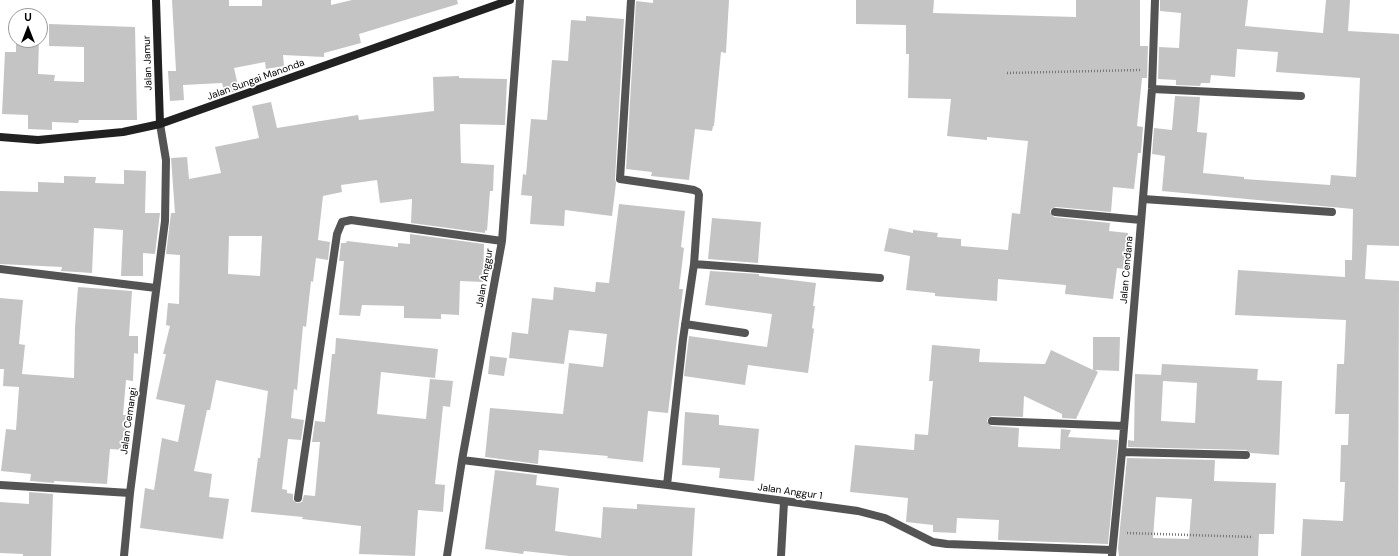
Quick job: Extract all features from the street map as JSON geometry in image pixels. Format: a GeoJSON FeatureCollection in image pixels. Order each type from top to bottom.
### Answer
{"type":"FeatureCollection","features":[{"type":"Feature","properties":{"kind":"street","name":"Jalan Jamur"},"geometry":{"type":"LineString","coordinates":[[156,0],[160,124]]}},
{"type":"Feature","properties":{"kind":"street","name":"Jalan Sungai Manonda"},"geometry":{"type":"LineString","coordinates":[[0,137],[45,140],[123,132],[160,124],[510,0]]}},
{"type":"Feature","properties":{"kind":"street","name":"Jalan Anggur"},"geometry":{"type":"LineString","coordinates":[[447,556],[462,460],[502,241],[520,0]]}},
{"type":"Feature","properties":{"kind":"street"},"geometry":{"type":"LineString","coordinates":[[631,0],[620,178],[698,192],[698,222],[694,264],[685,324],[667,485]]}},
{"type":"Feature","properties":{"kind":"street","name":"Jalan Cendana"},"geometry":{"type":"LineString","coordinates":[[1112,553],[1122,452],[1152,89],[1155,0]]}},
{"type":"Feature","properties":{"kind":"street"},"geometry":{"type":"LineString","coordinates":[[1152,89],[1301,96]]}},
{"type":"Feature","properties":{"kind":"street","name":"Jalan Cemangi"},"geometry":{"type":"LineString","coordinates":[[124,556],[130,493],[166,205],[166,160],[160,124]]}},
{"type":"Feature","properties":{"kind":"street"},"geometry":{"type":"LineString","coordinates":[[1143,199],[1332,212]]}},
{"type":"Feature","properties":{"kind":"street"},"geometry":{"type":"LineString","coordinates":[[1055,212],[1141,220]]}},
{"type":"Feature","properties":{"kind":"street"},"geometry":{"type":"LineString","coordinates":[[298,498],[337,234],[342,222],[351,220],[502,241]]}},
{"type":"Feature","properties":{"kind":"street"},"geometry":{"type":"LineString","coordinates":[[694,264],[880,278]]}},
{"type":"Feature","properties":{"kind":"street"},"geometry":{"type":"LineString","coordinates":[[0,269],[156,288]]}},
{"type":"Feature","properties":{"kind":"street"},"geometry":{"type":"LineString","coordinates":[[685,324],[745,333]]}},
{"type":"Feature","properties":{"kind":"street"},"geometry":{"type":"LineString","coordinates":[[992,421],[1124,426]]}},
{"type":"Feature","properties":{"kind":"street"},"geometry":{"type":"LineString","coordinates":[[1122,452],[1246,455]]}},
{"type":"Feature","properties":{"kind":"street","name":"Jalan Anggur 1"},"geometry":{"type":"LineString","coordinates":[[462,460],[667,485],[872,514],[885,518],[933,542],[1112,553]]}},
{"type":"Feature","properties":{"kind":"street"},"geometry":{"type":"LineString","coordinates":[[0,485],[130,493]]}},
{"type":"Feature","properties":{"kind":"street"},"geometry":{"type":"LineString","coordinates":[[781,556],[784,502]]}},
{"type":"Feature","properties":{"kind":"path"},"geometry":{"type":"LineString","coordinates":[[1007,73],[1152,70]]}},
{"type":"Feature","properties":{"kind":"path"},"geometry":{"type":"LineString","coordinates":[[1114,532],[1253,537]]}},
{"type":"Feature","properties":{"kind":"building"},"geometry":{"type":"Polygon","coordinates":[[[172,0],[229,0],[229,6],[262,6],[262,0],[331,0],[331,5],[352,0],[457,0],[458,4],[359,34],[361,43],[324,53],[324,57],[283,55],[284,66],[266,69],[265,62],[234,68],[239,90],[234,92],[225,94],[222,83],[183,85],[184,100],[170,101],[168,71],[176,71],[172,0]]]}},
{"type":"Feature","properties":{"kind":"building"},"geometry":{"type":"Polygon","coordinates":[[[653,0],[729,0],[726,53],[721,52],[714,126],[712,131],[695,129],[689,180],[651,176],[652,172],[626,169],[636,1],[653,3],[653,0]]]}},
{"type":"Feature","properties":{"kind":"building"},"geometry":{"type":"Polygon","coordinates":[[[856,0],[934,0],[933,13],[1076,17],[1076,0],[1140,0],[1140,46],[1148,46],[1147,78],[1142,78],[1137,126],[1143,127],[1141,153],[1138,153],[1134,189],[1113,187],[1111,212],[1056,207],[1051,209],[1050,212],[1054,217],[1110,223],[1109,231],[1128,233],[1124,269],[1117,268],[1113,299],[1065,294],[1066,285],[998,279],[997,301],[935,296],[935,293],[906,290],[910,256],[884,251],[889,228],[913,233],[913,230],[938,233],[937,237],[961,239],[961,246],[1008,250],[1012,213],[1020,214],[1028,141],[987,137],[987,140],[947,136],[951,99],[908,98],[909,54],[906,54],[906,25],[856,24],[856,0]]]}},
{"type":"Feature","properties":{"kind":"building"},"geometry":{"type":"Polygon","coordinates":[[[1160,0],[1248,0],[1245,26],[1323,33],[1326,0],[1350,0],[1348,31],[1399,34],[1399,246],[1367,245],[1365,279],[1399,281],[1398,556],[1301,556],[1303,519],[1343,521],[1345,482],[1340,482],[1341,445],[1348,445],[1349,414],[1335,414],[1337,364],[1344,364],[1346,320],[1235,315],[1238,270],[1345,277],[1345,260],[1352,260],[1353,209],[1162,191],[1165,156],[1152,154],[1154,128],[1172,130],[1175,96],[1200,97],[1197,132],[1207,133],[1203,173],[1244,177],[1244,179],[1330,185],[1331,175],[1356,177],[1360,78],[1276,72],[1278,52],[1237,49],[1235,77],[1211,75],[1210,83],[1201,83],[1200,86],[1176,85],[1176,80],[1158,79],[1159,47],[1179,48],[1181,13],[1160,11],[1160,0]]]}},
{"type":"Feature","properties":{"kind":"building"},"geometry":{"type":"Polygon","coordinates":[[[586,16],[624,19],[616,183],[612,216],[565,210],[564,226],[530,224],[532,196],[521,195],[523,174],[526,175],[531,119],[547,120],[552,60],[568,61],[571,20],[586,21],[586,16]]]}},
{"type":"Feature","properties":{"kind":"building"},"geometry":{"type":"Polygon","coordinates":[[[49,24],[135,27],[137,120],[79,120],[78,123],[52,122],[52,130],[28,129],[28,115],[2,114],[5,52],[16,52],[16,48],[39,48],[38,74],[55,75],[54,81],[84,82],[84,47],[49,46],[49,24]]]}},
{"type":"Feature","properties":{"kind":"building"},"geometry":{"type":"Polygon","coordinates":[[[459,76],[459,78],[507,79],[505,125],[460,124],[461,163],[494,165],[493,191],[490,191],[487,231],[485,230],[485,233],[411,223],[412,199],[380,203],[377,180],[341,185],[342,192],[323,196],[318,240],[330,242],[328,260],[316,258],[313,282],[311,281],[306,327],[303,326],[297,390],[294,389],[291,418],[304,420],[301,440],[288,439],[282,489],[287,490],[287,493],[293,494],[293,500],[297,503],[302,502],[304,495],[315,496],[320,442],[312,442],[315,421],[325,422],[332,354],[335,354],[336,338],[438,349],[435,378],[381,372],[377,414],[426,419],[430,379],[453,381],[450,407],[443,406],[435,484],[445,485],[443,512],[418,510],[415,556],[359,554],[361,526],[302,519],[303,517],[251,512],[258,458],[260,458],[268,391],[216,380],[210,410],[207,410],[194,471],[212,474],[209,497],[229,499],[223,539],[140,528],[145,488],[154,490],[162,438],[178,442],[185,405],[156,399],[166,354],[163,354],[170,326],[166,325],[168,303],[179,304],[180,255],[166,254],[171,213],[175,213],[171,158],[187,157],[189,179],[221,173],[215,147],[259,138],[252,106],[271,102],[277,128],[358,115],[359,120],[434,111],[433,77],[459,76]],[[229,236],[228,274],[260,276],[262,236],[229,236]]]}},
{"type":"Feature","properties":{"kind":"building"},"geometry":{"type":"Polygon","coordinates":[[[124,170],[146,171],[145,213],[160,213],[155,254],[143,253],[143,276],[121,276],[123,230],[94,228],[92,273],[61,271],[62,267],[0,264],[0,191],[38,192],[38,182],[64,183],[64,176],[96,177],[95,183],[124,184],[124,170]]]}},
{"type":"Feature","properties":{"kind":"building"},"geometry":{"type":"Polygon","coordinates":[[[619,204],[685,211],[681,247],[684,248],[679,289],[683,289],[668,413],[648,411],[643,462],[607,458],[608,456],[539,450],[538,464],[485,457],[490,408],[563,414],[569,363],[603,367],[607,334],[569,330],[564,364],[509,358],[512,332],[528,334],[532,298],[553,300],[554,287],[595,292],[596,282],[609,283],[619,204]]]}},
{"type":"Feature","properties":{"kind":"building"},"geometry":{"type":"Polygon","coordinates":[[[712,218],[761,222],[758,263],[708,259],[712,218]]]}},
{"type":"Feature","properties":{"kind":"building"},"geometry":{"type":"Polygon","coordinates":[[[410,234],[484,244],[483,282],[460,281],[459,315],[441,314],[441,319],[404,318],[404,306],[362,305],[360,316],[339,315],[344,261],[339,261],[341,243],[346,243],[347,241],[398,247],[398,243],[410,244],[410,234]]]}},
{"type":"Feature","properties":{"kind":"building"},"geometry":{"type":"Polygon","coordinates":[[[710,271],[759,274],[759,276],[816,283],[812,328],[814,329],[808,373],[748,365],[745,385],[684,376],[689,336],[767,347],[772,314],[705,305],[710,271]]]}},
{"type":"Feature","properties":{"kind":"building"},"geometry":{"type":"Polygon","coordinates":[[[78,287],[132,291],[129,336],[138,336],[138,354],[134,353],[133,381],[126,380],[123,415],[127,415],[125,450],[110,449],[107,484],[30,481],[31,474],[1,471],[6,429],[16,430],[19,387],[3,386],[4,369],[0,369],[0,298],[23,300],[19,344],[25,345],[22,374],[74,378],[75,327],[78,287]]]}},
{"type":"Feature","properties":{"kind":"building"},"geometry":{"type":"Polygon","coordinates":[[[1093,337],[1120,337],[1119,371],[1095,370],[1098,372],[1076,419],[1062,418],[1062,414],[1024,396],[1023,417],[992,416],[988,418],[987,421],[991,426],[1019,428],[1018,447],[1060,449],[1061,429],[1071,430],[1068,437],[1118,440],[1108,544],[998,540],[999,520],[957,518],[956,533],[933,532],[933,525],[906,522],[908,498],[850,492],[855,445],[914,450],[915,434],[928,435],[933,381],[929,381],[932,345],[980,349],[979,362],[1045,364],[1051,350],[1093,370],[1093,337]]]}},
{"type":"Feature","properties":{"kind":"building"},"geometry":{"type":"Polygon","coordinates":[[[490,356],[507,358],[504,376],[488,374],[490,356]]]}},
{"type":"Feature","properties":{"kind":"building"},"geometry":{"type":"Polygon","coordinates":[[[1162,364],[1258,369],[1257,380],[1282,381],[1279,455],[1251,453],[1246,450],[1128,447],[1128,440],[1134,441],[1135,374],[1161,375],[1162,364]],[[1163,381],[1161,421],[1195,423],[1197,383],[1163,381]]]}},
{"type":"Feature","properties":{"kind":"building"},"geometry":{"type":"Polygon","coordinates":[[[685,412],[719,415],[719,425],[759,429],[754,481],[719,478],[720,468],[682,465],[685,412]]]}},
{"type":"Feature","properties":{"kind":"building"},"geometry":{"type":"Polygon","coordinates":[[[1127,458],[1215,460],[1214,481],[1276,483],[1274,534],[1259,534],[1258,556],[1119,556],[1118,548],[1127,458]],[[1156,497],[1153,538],[1189,539],[1192,499],[1156,497]]]}},
{"type":"Feature","properties":{"kind":"building"},"geometry":{"type":"Polygon","coordinates":[[[495,470],[537,475],[536,485],[559,488],[555,531],[601,538],[603,507],[637,509],[637,504],[695,508],[692,556],[569,556],[524,551],[523,554],[485,549],[495,470]]]}},
{"type":"Feature","properties":{"kind":"building"},"geometry":{"type":"Polygon","coordinates":[[[29,492],[53,494],[51,556],[23,556],[23,554],[0,553],[0,502],[29,504],[29,492]]]}}]}
